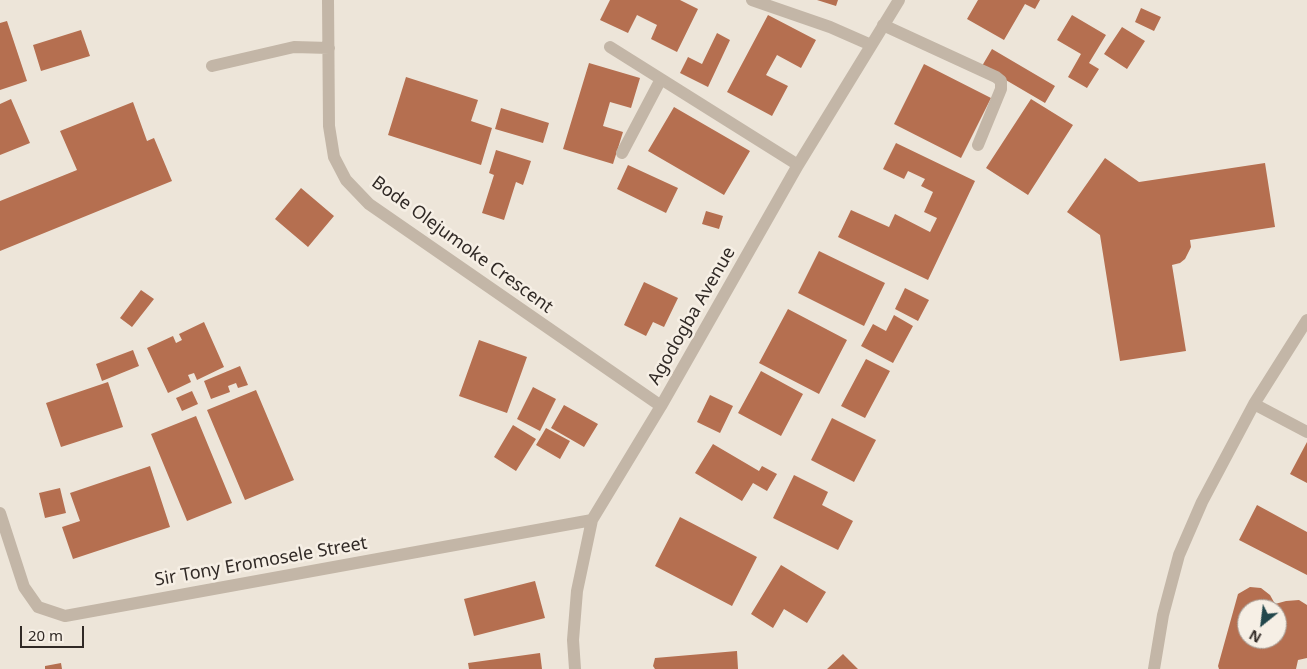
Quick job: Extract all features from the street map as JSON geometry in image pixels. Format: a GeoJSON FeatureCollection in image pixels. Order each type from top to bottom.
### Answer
{"type":"FeatureCollection","features":[{"type":"Feature","properties":{"kind":"street","name":"Bode Olejumoke Crescent"},"geometry":{"type":"LineString","coordinates":[[328,0],[329,126],[334,157],[346,180],[369,204],[661,406]]}},
{"type":"Feature","properties":{"kind":"street"},"geometry":{"type":"LineString","coordinates":[[752,0],[830,27],[871,45]]}},
{"type":"Feature","properties":{"kind":"street","name":"Agodogba Avenue"},"geometry":{"type":"LineString","coordinates":[[575,669],[573,640],[576,591],[592,520],[661,406],[798,165],[898,0]]}},
{"type":"Feature","properties":{"kind":"street"},"geometry":{"type":"LineString","coordinates":[[883,25],[996,77],[1001,82],[1001,89],[978,145]]}},
{"type":"Feature","properties":{"kind":"street"},"geometry":{"type":"LineString","coordinates":[[212,66],[294,47],[329,48]]}},
{"type":"Feature","properties":{"kind":"street"},"geometry":{"type":"LineString","coordinates":[[610,47],[798,165]]}},
{"type":"Feature","properties":{"kind":"street"},"geometry":{"type":"LineString","coordinates":[[622,153],[661,79]]}},
{"type":"Feature","properties":{"kind":"street"},"geometry":{"type":"LineString","coordinates":[[1154,669],[1163,615],[1179,555],[1202,502],[1254,404],[1307,320]]}},
{"type":"Feature","properties":{"kind":"street"},"geometry":{"type":"LineString","coordinates":[[1254,404],[1307,432]]}},
{"type":"Feature","properties":{"kind":"street","name":"Sir Tony Eromosele Street"},"geometry":{"type":"LineString","coordinates":[[0,513],[24,587],[38,607],[65,616],[592,520]]}},
{"type":"Feature","properties":{"kind":"building"},"geometry":{"type":"Polygon","coordinates":[[[610,0],[680,0],[698,9],[677,52],[651,39],[657,25],[637,15],[628,33],[600,20],[610,0]]]}},
{"type":"Feature","properties":{"kind":"building"},"geometry":{"type":"Polygon","coordinates":[[[817,0],[838,0],[836,6],[817,0]]]}},
{"type":"Feature","properties":{"kind":"building"},"geometry":{"type":"Polygon","coordinates":[[[978,0],[1040,0],[1035,9],[1025,4],[1004,40],[967,19],[978,0]]]}},
{"type":"Feature","properties":{"kind":"building"},"geometry":{"type":"Polygon","coordinates":[[[1141,8],[1161,17],[1154,31],[1135,22],[1141,8]]]}},
{"type":"Feature","properties":{"kind":"building"},"geometry":{"type":"Polygon","coordinates":[[[768,15],[816,40],[801,68],[777,55],[766,75],[788,86],[772,116],[727,92],[768,15]]]}},
{"type":"Feature","properties":{"kind":"building"},"geometry":{"type":"Polygon","coordinates":[[[1072,15],[1106,35],[1089,63],[1099,69],[1087,88],[1068,77],[1081,54],[1057,40],[1072,15]]]}},
{"type":"Feature","properties":{"kind":"building"},"geometry":{"type":"Polygon","coordinates":[[[7,21],[27,81],[0,90],[0,23],[7,21]]]}},
{"type":"Feature","properties":{"kind":"building"},"geometry":{"type":"Polygon","coordinates":[[[1122,27],[1145,41],[1127,69],[1104,54],[1122,27]]]}},
{"type":"Feature","properties":{"kind":"building"},"geometry":{"type":"Polygon","coordinates":[[[81,30],[90,56],[41,71],[33,45],[81,30]]]}},
{"type":"Feature","properties":{"kind":"building"},"geometry":{"type":"Polygon","coordinates":[[[717,33],[730,40],[708,87],[680,73],[688,57],[702,64],[717,33]]]}},
{"type":"Feature","properties":{"kind":"building"},"geometry":{"type":"Polygon","coordinates":[[[992,49],[1055,86],[1045,103],[982,66],[992,49]]]}},
{"type":"Feature","properties":{"kind":"building"},"geometry":{"type":"Polygon","coordinates":[[[589,63],[640,78],[631,108],[610,102],[603,126],[623,132],[613,164],[563,149],[589,63]]]}},
{"type":"Feature","properties":{"kind":"building"},"geometry":{"type":"Polygon","coordinates":[[[924,64],[991,98],[961,158],[894,124],[924,64]]]}},
{"type":"Feature","properties":{"kind":"building"},"geometry":{"type":"Polygon","coordinates":[[[406,77],[478,100],[471,121],[492,128],[481,165],[388,135],[406,77]]]}},
{"type":"Feature","properties":{"kind":"building"},"geometry":{"type":"Polygon","coordinates":[[[11,99],[30,143],[0,155],[0,104],[11,99]]]}},
{"type":"Feature","properties":{"kind":"building"},"geometry":{"type":"Polygon","coordinates":[[[1031,99],[1073,125],[1028,195],[986,168],[1031,99]]]}},
{"type":"Feature","properties":{"kind":"building"},"geometry":{"type":"Polygon","coordinates":[[[133,102],[147,141],[154,138],[172,181],[0,251],[0,201],[77,170],[60,131],[133,102]]]}},
{"type":"Feature","properties":{"kind":"building"},"geometry":{"type":"Polygon","coordinates":[[[674,107],[750,151],[724,195],[648,151],[674,107]]]}},
{"type":"Feature","properties":{"kind":"building"},"geometry":{"type":"Polygon","coordinates":[[[501,108],[549,123],[543,143],[495,129],[501,108]]]}},
{"type":"Feature","properties":{"kind":"building"},"geometry":{"type":"Polygon","coordinates":[[[896,143],[975,181],[928,280],[838,237],[851,210],[889,227],[895,214],[930,232],[937,218],[924,212],[933,192],[921,186],[925,179],[908,171],[904,179],[883,169],[896,143]]]}},
{"type":"Feature","properties":{"kind":"building"},"geometry":{"type":"Polygon","coordinates":[[[496,150],[531,161],[523,185],[516,182],[504,220],[482,213],[494,175],[489,173],[496,150]]]}},
{"type":"Feature","properties":{"kind":"building"},"geometry":{"type":"Polygon","coordinates":[[[1105,158],[1139,182],[1265,163],[1275,227],[1190,240],[1191,247],[1185,259],[1180,263],[1172,265],[1186,351],[1120,361],[1100,235],[1067,212],[1105,158]]]}},
{"type":"Feature","properties":{"kind":"building"},"geometry":{"type":"Polygon","coordinates":[[[628,165],[678,188],[666,213],[617,189],[628,165]]]}},
{"type":"Feature","properties":{"kind":"building"},"geometry":{"type":"Polygon","coordinates":[[[301,188],[334,216],[308,247],[275,219],[301,188]]]}},
{"type":"Feature","properties":{"kind":"building"},"geometry":{"type":"Polygon","coordinates":[[[706,211],[723,216],[719,229],[702,224],[706,211]]]}},
{"type":"Feature","properties":{"kind":"building"},"geometry":{"type":"Polygon","coordinates":[[[819,251],[885,283],[864,326],[798,293],[819,251]]]}},
{"type":"Feature","properties":{"kind":"building"},"geometry":{"type":"Polygon","coordinates":[[[644,282],[678,298],[664,327],[653,322],[646,336],[624,325],[644,282]]]}},
{"type":"Feature","properties":{"kind":"building"},"geometry":{"type":"Polygon","coordinates":[[[905,288],[929,300],[918,321],[895,309],[905,288]]]}},
{"type":"Feature","properties":{"kind":"building"},"geometry":{"type":"Polygon","coordinates":[[[141,290],[154,299],[132,327],[120,318],[141,290]]]}},
{"type":"Feature","properties":{"kind":"building"},"geometry":{"type":"Polygon","coordinates":[[[788,309],[847,340],[819,394],[759,363],[788,309]]]}},
{"type":"Feature","properties":{"kind":"building"},"geometry":{"type":"Polygon","coordinates":[[[894,315],[913,326],[893,363],[861,346],[873,324],[886,331],[894,315]]]}},
{"type":"Feature","properties":{"kind":"building"},"geometry":{"type":"Polygon","coordinates":[[[204,322],[224,367],[197,380],[194,373],[188,375],[191,382],[168,393],[147,348],[173,336],[176,343],[182,340],[179,334],[204,322]]]}},
{"type":"Feature","properties":{"kind":"building"},"geometry":{"type":"Polygon","coordinates":[[[479,340],[527,357],[507,413],[459,396],[479,340]]]}},
{"type":"Feature","properties":{"kind":"building"},"geometry":{"type":"Polygon","coordinates":[[[133,350],[139,366],[102,381],[96,364],[133,350]]]}},
{"type":"Feature","properties":{"kind":"building"},"geometry":{"type":"Polygon","coordinates":[[[866,359],[890,371],[865,418],[841,406],[866,359]]]}},
{"type":"Feature","properties":{"kind":"building"},"geometry":{"type":"Polygon","coordinates":[[[240,366],[248,385],[238,388],[236,383],[228,386],[230,392],[211,399],[204,381],[240,366]]]}},
{"type":"Feature","properties":{"kind":"building"},"geometry":{"type":"Polygon","coordinates":[[[761,371],[803,394],[781,436],[738,413],[761,371]]]}},
{"type":"Feature","properties":{"kind":"building"},"geometry":{"type":"Polygon","coordinates":[[[108,382],[123,427],[61,447],[46,403],[108,382]]]}},
{"type":"Feature","properties":{"kind":"building"},"geometry":{"type":"Polygon","coordinates":[[[533,387],[556,399],[540,431],[517,419],[533,387]]]}},
{"type":"Feature","properties":{"kind":"building"},"geometry":{"type":"Polygon","coordinates":[[[256,390],[294,480],[245,500],[207,410],[256,390]]]}},
{"type":"Feature","properties":{"kind":"building"},"geometry":{"type":"Polygon","coordinates":[[[192,391],[198,404],[182,411],[176,398],[192,391]]]}},
{"type":"Feature","properties":{"kind":"building"},"geometry":{"type":"Polygon","coordinates":[[[710,395],[733,406],[720,433],[697,422],[710,395]]]}},
{"type":"Feature","properties":{"kind":"building"},"geometry":{"type":"Polygon","coordinates":[[[564,405],[598,424],[584,447],[551,428],[564,405]]]}},
{"type":"Feature","properties":{"kind":"building"},"geometry":{"type":"Polygon","coordinates":[[[196,416],[232,503],[187,521],[151,434],[196,416]]]}},
{"type":"Feature","properties":{"kind":"building"},"geometry":{"type":"Polygon","coordinates":[[[832,418],[876,440],[854,482],[811,460],[832,418]]]}},
{"type":"Feature","properties":{"kind":"building"},"geometry":{"type":"Polygon","coordinates":[[[513,425],[536,439],[516,471],[494,457],[513,425]]]}},
{"type":"Feature","properties":{"kind":"building"},"geometry":{"type":"Polygon","coordinates":[[[546,428],[570,441],[560,459],[536,445],[546,428]]]}},
{"type":"Feature","properties":{"kind":"building"},"geometry":{"type":"Polygon","coordinates":[[[1307,442],[1307,483],[1290,474],[1307,442]]]}},
{"type":"Feature","properties":{"kind":"building"},"geometry":{"type":"Polygon","coordinates":[[[713,444],[759,471],[762,466],[777,474],[767,491],[753,483],[742,501],[695,473],[713,444]]]}},
{"type":"Feature","properties":{"kind":"building"},"geometry":{"type":"Polygon","coordinates":[[[150,466],[170,527],[73,559],[62,527],[80,521],[70,493],[150,466]]]}},
{"type":"Feature","properties":{"kind":"building"},"geometry":{"type":"Polygon","coordinates":[[[794,475],[828,492],[822,505],[853,521],[838,550],[773,518],[794,475]]]}},
{"type":"Feature","properties":{"kind":"building"},"geometry":{"type":"Polygon","coordinates":[[[60,488],[66,513],[45,518],[39,493],[60,488]]]}},
{"type":"Feature","properties":{"kind":"building"},"geometry":{"type":"Polygon","coordinates":[[[1257,505],[1307,532],[1307,575],[1239,540],[1257,505]]]}},
{"type":"Feature","properties":{"kind":"building"},"geometry":{"type":"Polygon","coordinates":[[[680,517],[757,557],[732,606],[655,566],[680,517]]]}},
{"type":"Feature","properties":{"kind":"building"},"geometry":{"type":"Polygon","coordinates":[[[781,565],[826,592],[807,623],[784,609],[773,628],[751,614],[781,565]]]}},
{"type":"Feature","properties":{"kind":"building"},"geometry":{"type":"Polygon","coordinates":[[[535,581],[545,618],[474,636],[464,599],[535,581]]]}},
{"type":"Feature","properties":{"kind":"building"},"geometry":{"type":"Polygon","coordinates":[[[1250,587],[1261,588],[1272,599],[1237,599],[1237,649],[1287,649],[1287,601],[1299,600],[1307,605],[1307,658],[1298,660],[1296,669],[1219,669],[1218,666],[1238,594],[1250,587]]]}},
{"type":"Feature","properties":{"kind":"building"},"geometry":{"type":"Polygon","coordinates":[[[737,651],[738,669],[655,669],[653,666],[655,658],[737,651]]]}},
{"type":"Feature","properties":{"kind":"building"},"geometry":{"type":"Polygon","coordinates":[[[540,653],[542,669],[469,669],[468,663],[540,653]]]}},
{"type":"Feature","properties":{"kind":"building"},"geometry":{"type":"Polygon","coordinates":[[[843,654],[858,669],[827,669],[843,654]]]}},
{"type":"Feature","properties":{"kind":"building"},"geometry":{"type":"Polygon","coordinates":[[[61,663],[62,669],[45,669],[45,666],[61,663]]]}}]}
